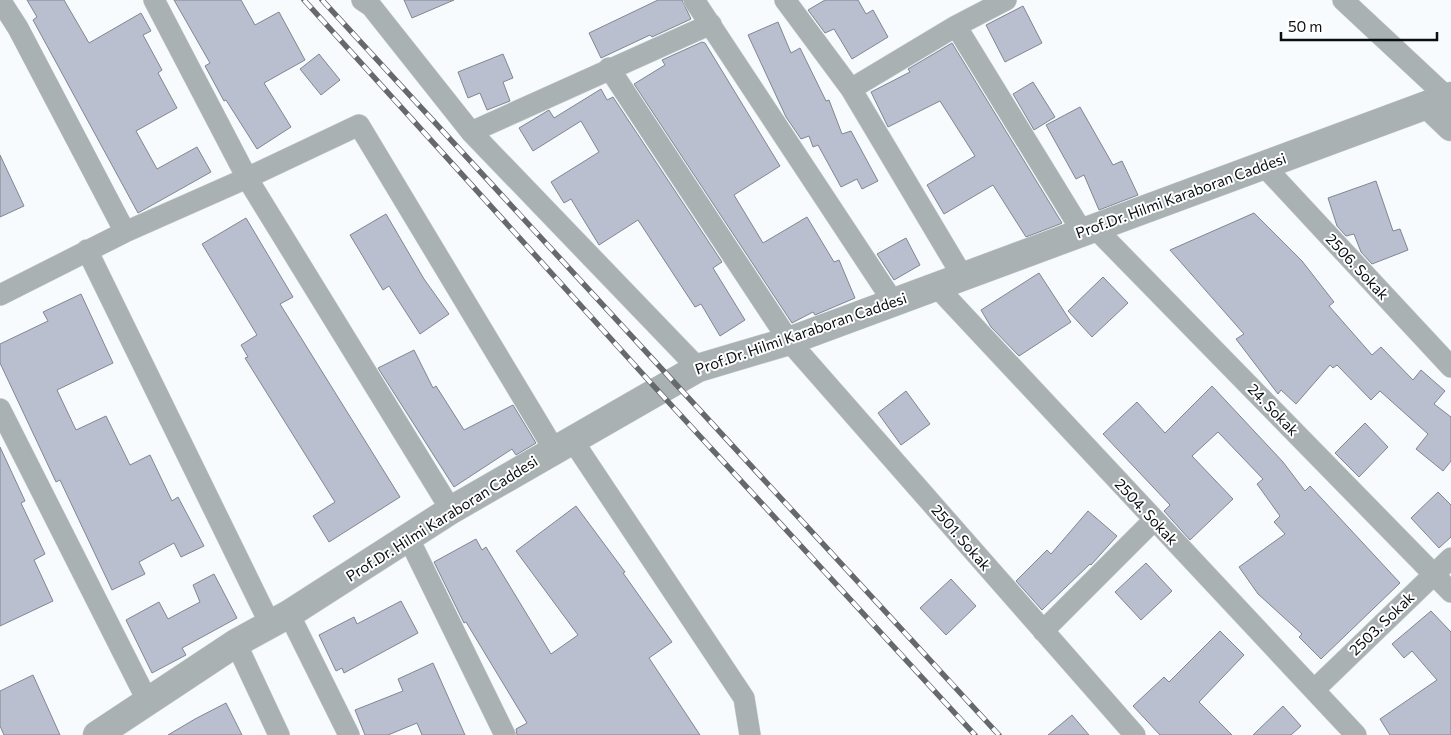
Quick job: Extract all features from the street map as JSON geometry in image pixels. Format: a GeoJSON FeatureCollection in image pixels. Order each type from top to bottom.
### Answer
{"type":"FeatureCollection","features":[{"type":"Feature","properties":{"kind":"street"},"geometry":{"type":"LineString","coordinates":[[0,0],[18,28],[125,232]]}},
{"type":"Feature","properties":{"kind":"street"},"geometry":{"type":"LineString","coordinates":[[154,0],[248,178],[451,510]]}},
{"type":"Feature","properties":{"kind":"street"},"geometry":{"type":"LineString","coordinates":[[362,0],[371,6],[471,132],[698,368]]}},
{"type":"Feature","properties":{"kind":"street"},"geometry":{"type":"LineString","coordinates":[[694,0],[894,302]]}},
{"type":"Feature","properties":{"kind":"street"},"geometry":{"type":"LineString","coordinates":[[785,0],[852,89],[963,277]]}},
{"type":"Feature","properties":{"kind":"street"},"geometry":{"type":"LineString","coordinates":[[852,89],[956,26],[1006,0]]}},
{"type":"Feature","properties":{"kind":"street"},"geometry":{"type":"LineString","coordinates":[[1343,0],[1442,100],[1451,127]]}},
{"type":"Feature","properties":{"kind":"street"},"geometry":{"type":"LineString","coordinates":[[471,132],[609,68],[711,24]]}},
{"type":"Feature","properties":{"kind":"street","name":"24. Sokak"},"geometry":{"type":"LineString","coordinates":[[956,26],[1089,230],[1451,592]]}},
{"type":"Feature","properties":{"kind":"street","name":"2501. Sokak"},"geometry":{"type":"LineString","coordinates":[[609,68],[789,341],[1135,735]]}},
{"type":"Feature","properties":{"kind":"street","name":"Prof.Dr. Hilmi Karaboran Caddesi"},"geometry":{"type":"LineString","coordinates":[[97,735],[147,700],[236,643],[280,619],[409,539],[451,510],[698,368],[789,341],[1442,100]]}},
{"type":"Feature","properties":{"kind":"street"},"geometry":{"type":"LineString","coordinates":[[0,295],[125,232],[248,178],[359,125],[564,446],[744,698],[750,735]]}},
{"type":"Feature","properties":{"kind":"street","name":"2506. Sokak"},"geometry":{"type":"LineString","coordinates":[[1264,166],[1451,368]]}},
{"type":"Feature","properties":{"kind":"street"},"geometry":{"type":"LineString","coordinates":[[87,250],[280,619],[349,735]]}},
{"type":"Feature","properties":{"kind":"street","name":"2504. Sokak"},"geometry":{"type":"LineString","coordinates":[[937,287],[1356,735]]}},
{"type":"Feature","properties":{"kind":"street"},"geometry":{"type":"LineString","coordinates":[[0,409],[147,700]]}},
{"type":"Feature","properties":{"kind":"street"},"geometry":{"type":"LineString","coordinates":[[1043,632],[1154,520]]}},
{"type":"Feature","properties":{"kind":"street"},"geometry":{"type":"LineString","coordinates":[[409,539],[505,735]]}},
{"type":"Feature","properties":{"kind":"street","name":"2503. Sokak"},"geometry":{"type":"LineString","coordinates":[[1314,690],[1451,558]]}},
{"type":"Feature","properties":{"kind":"street"},"geometry":{"type":"LineString","coordinates":[[236,643],[279,735]]}},
{"type":"Feature","properties":{"kind":"building"},"geometry":{"type":"Polygon","coordinates":[[[27,0],[64,0],[89,43],[141,13],[151,31],[143,35],[162,70],[158,73],[177,108],[136,131],[157,169],[197,147],[211,172],[138,213],[33,20],[37,17],[27,0]]]}},
{"type":"Feature","properties":{"kind":"building"},"geometry":{"type":"Polygon","coordinates":[[[174,0],[241,0],[255,25],[279,12],[305,60],[264,83],[291,127],[257,149],[226,100],[224,101],[205,66],[210,63],[174,0]]]}},
{"type":"Feature","properties":{"kind":"building"},"geometry":{"type":"Polygon","coordinates":[[[404,0],[454,0],[412,18],[404,0]]]}},
{"type":"Feature","properties":{"kind":"building"},"geometry":{"type":"Polygon","coordinates":[[[658,0],[682,0],[691,19],[652,37],[650,35],[601,58],[589,33],[658,0]]]}},
{"type":"Feature","properties":{"kind":"building"},"geometry":{"type":"Polygon","coordinates":[[[825,0],[858,0],[866,14],[873,10],[888,37],[852,59],[834,29],[825,33],[808,10],[825,0]]]}},
{"type":"Feature","properties":{"kind":"building"},"geometry":{"type":"Polygon","coordinates":[[[1023,6],[1042,43],[1005,62],[986,25],[1023,6]]]}},
{"type":"Feature","properties":{"kind":"building"},"geometry":{"type":"Polygon","coordinates":[[[778,22],[791,53],[800,48],[826,101],[829,100],[842,134],[851,131],[878,181],[862,189],[857,179],[841,187],[818,145],[813,147],[809,136],[801,139],[786,117],[748,35],[778,22]]]}},
{"type":"Feature","properties":{"kind":"building"},"geometry":{"type":"Polygon","coordinates":[[[702,42],[705,43],[780,166],[734,195],[763,243],[807,217],[834,262],[839,260],[855,298],[815,315],[813,312],[792,323],[634,84],[665,65],[662,60],[702,42]]]}},
{"type":"Feature","properties":{"kind":"building"},"geometry":{"type":"Polygon","coordinates":[[[952,43],[1062,223],[1026,237],[993,185],[944,214],[927,185],[975,156],[940,101],[888,127],[871,92],[910,72],[908,69],[952,43]]]}},
{"type":"Feature","properties":{"kind":"building"},"geometry":{"type":"Polygon","coordinates":[[[319,54],[340,80],[321,95],[300,69],[319,54]]]}},
{"type":"Feature","properties":{"kind":"building"},"geometry":{"type":"Polygon","coordinates":[[[503,54],[513,78],[503,82],[510,101],[487,110],[480,93],[468,98],[458,72],[503,54]]]}},
{"type":"Feature","properties":{"kind":"building"},"geometry":{"type":"Polygon","coordinates":[[[1033,82],[1055,117],[1034,130],[1013,94],[1033,82]]]}},
{"type":"Feature","properties":{"kind":"building"},"geometry":{"type":"Polygon","coordinates":[[[601,89],[607,100],[613,97],[722,262],[713,268],[745,320],[720,336],[701,304],[695,307],[638,220],[599,245],[571,199],[564,203],[551,182],[599,152],[581,121],[533,151],[519,128],[549,110],[554,118],[601,89]]]}},
{"type":"Feature","properties":{"kind":"building"},"geometry":{"type":"Polygon","coordinates":[[[1080,107],[1113,165],[1122,161],[1138,195],[1099,210],[1084,175],[1076,179],[1046,125],[1080,107]]]}},
{"type":"Feature","properties":{"kind":"building"},"geometry":{"type":"Polygon","coordinates":[[[0,155],[24,206],[0,217],[0,155]]]}},
{"type":"Feature","properties":{"kind":"building"},"geometry":{"type":"Polygon","coordinates":[[[1376,181],[1393,231],[1400,229],[1408,250],[1372,264],[1361,252],[1354,234],[1346,236],[1337,226],[1328,198],[1376,181]]]}},
{"type":"Feature","properties":{"kind":"building"},"geometry":{"type":"Polygon","coordinates":[[[1254,213],[1302,261],[1334,302],[1329,306],[1372,355],[1381,347],[1413,380],[1421,370],[1445,391],[1434,404],[1451,417],[1451,461],[1443,471],[1416,449],[1428,434],[1380,391],[1371,400],[1337,365],[1333,368],[1330,365],[1296,404],[1281,390],[1278,394],[1236,339],[1244,334],[1170,250],[1254,213]]]}},
{"type":"Feature","properties":{"kind":"building"},"geometry":{"type":"Polygon","coordinates":[[[386,214],[424,279],[449,314],[420,334],[389,286],[383,290],[350,235],[386,214]]]}},
{"type":"Feature","properties":{"kind":"building"},"geometry":{"type":"Polygon","coordinates":[[[246,218],[293,297],[280,304],[400,497],[329,542],[313,516],[335,502],[245,358],[248,357],[241,345],[257,335],[202,244],[246,218]]]}},
{"type":"Feature","properties":{"kind":"building"},"geometry":{"type":"Polygon","coordinates":[[[906,238],[920,265],[894,280],[877,254],[906,238]]]}},
{"type":"Feature","properties":{"kind":"building"},"geometry":{"type":"Polygon","coordinates":[[[1039,273],[1071,322],[1019,356],[991,327],[981,310],[1039,273]]]}},
{"type":"Feature","properties":{"kind":"building"},"geometry":{"type":"Polygon","coordinates":[[[1103,277],[1128,303],[1092,337],[1068,311],[1103,277]]]}},
{"type":"Feature","properties":{"kind":"building"},"geometry":{"type":"Polygon","coordinates":[[[81,294],[113,363],[57,390],[76,430],[106,416],[130,465],[150,455],[172,501],[178,497],[204,546],[181,557],[174,543],[139,562],[145,574],[112,590],[60,480],[56,482],[0,363],[0,344],[48,321],[43,312],[81,294]]]}},
{"type":"Feature","properties":{"kind":"building"},"geometry":{"type":"Polygon","coordinates":[[[414,350],[433,388],[436,386],[464,430],[513,405],[536,443],[516,455],[512,449],[454,487],[378,368],[414,350]]]}},
{"type":"Feature","properties":{"kind":"building"},"geometry":{"type":"Polygon","coordinates":[[[1212,386],[1283,462],[1305,491],[1310,486],[1400,583],[1321,659],[1299,637],[1302,634],[1258,594],[1239,567],[1285,534],[1274,522],[1280,516],[1257,484],[1263,479],[1218,432],[1192,456],[1233,499],[1190,540],[1164,511],[1170,505],[1103,434],[1137,402],[1165,433],[1212,386]]]}},
{"type":"Feature","properties":{"kind":"building"},"geometry":{"type":"Polygon","coordinates":[[[906,391],[930,424],[901,445],[878,413],[906,391]]]}},
{"type":"Feature","properties":{"kind":"building"},"geometry":{"type":"Polygon","coordinates":[[[1365,423],[1388,447],[1359,477],[1335,453],[1365,423]]]}},
{"type":"Feature","properties":{"kind":"building"},"geometry":{"type":"Polygon","coordinates":[[[0,447],[25,501],[21,503],[45,554],[34,560],[53,601],[0,626],[0,447]]]}},
{"type":"Feature","properties":{"kind":"building"},"geometry":{"type":"Polygon","coordinates":[[[1438,492],[1451,505],[1451,537],[1439,548],[1411,518],[1438,492]]]}},
{"type":"Feature","properties":{"kind":"building"},"geometry":{"type":"Polygon","coordinates":[[[576,506],[625,572],[623,573],[672,642],[649,658],[700,735],[517,735],[516,729],[527,723],[466,622],[464,623],[434,562],[476,539],[482,550],[486,547],[551,654],[578,635],[516,551],[576,506]]]}},
{"type":"Feature","properties":{"kind":"building"},"geometry":{"type":"Polygon","coordinates":[[[1088,511],[1117,536],[1091,565],[1042,610],[1016,581],[1047,550],[1051,554],[1088,511]]]}},
{"type":"Feature","properties":{"kind":"building"},"geometry":{"type":"Polygon","coordinates":[[[1146,563],[1172,591],[1141,620],[1115,592],[1146,563]]]}},
{"type":"Feature","properties":{"kind":"building"},"geometry":{"type":"Polygon","coordinates":[[[214,574],[237,618],[182,648],[186,655],[152,673],[126,620],[159,602],[168,619],[200,602],[193,585],[214,574]]]}},
{"type":"Feature","properties":{"kind":"building"},"geometry":{"type":"Polygon","coordinates":[[[951,579],[976,606],[946,635],[920,608],[951,579]]]}},
{"type":"Feature","properties":{"kind":"building"},"geometry":{"type":"Polygon","coordinates":[[[401,601],[418,633],[344,673],[342,668],[336,671],[319,635],[354,617],[357,624],[401,601]]]}},
{"type":"Feature","properties":{"kind":"building"},"geometry":{"type":"Polygon","coordinates":[[[1431,611],[1451,632],[1451,735],[1390,735],[1380,719],[1437,680],[1412,651],[1404,658],[1392,644],[1431,611]]]}},
{"type":"Feature","properties":{"kind":"building"},"geometry":{"type":"Polygon","coordinates":[[[1220,631],[1244,655],[1199,702],[1232,735],[1160,735],[1133,706],[1164,677],[1169,682],[1220,631]]]}},
{"type":"Feature","properties":{"kind":"building"},"geometry":{"type":"Polygon","coordinates":[[[433,663],[465,735],[422,735],[417,723],[388,735],[365,735],[355,710],[403,691],[398,679],[433,663]]]}},
{"type":"Feature","properties":{"kind":"building"},"geometry":{"type":"Polygon","coordinates":[[[33,675],[60,735],[4,735],[0,726],[0,691],[33,675]]]}},
{"type":"Feature","properties":{"kind":"building"},"geometry":{"type":"Polygon","coordinates":[[[226,703],[242,735],[168,735],[195,719],[226,703]]]}},
{"type":"Feature","properties":{"kind":"building"},"geometry":{"type":"Polygon","coordinates":[[[1283,706],[1301,726],[1291,735],[1253,735],[1283,706]]]}},
{"type":"Feature","properties":{"kind":"building"},"geometry":{"type":"Polygon","coordinates":[[[1072,715],[1089,735],[1048,735],[1072,715]]]}},
{"type":"Feature","properties":{"kind":"railway"},"geometry":{"type":"LineString","coordinates":[[304,0],[650,382],[975,735]]}},
{"type":"Feature","properties":{"kind":"railway"},"geometry":{"type":"LineString","coordinates":[[322,0],[999,735]]}}]}
